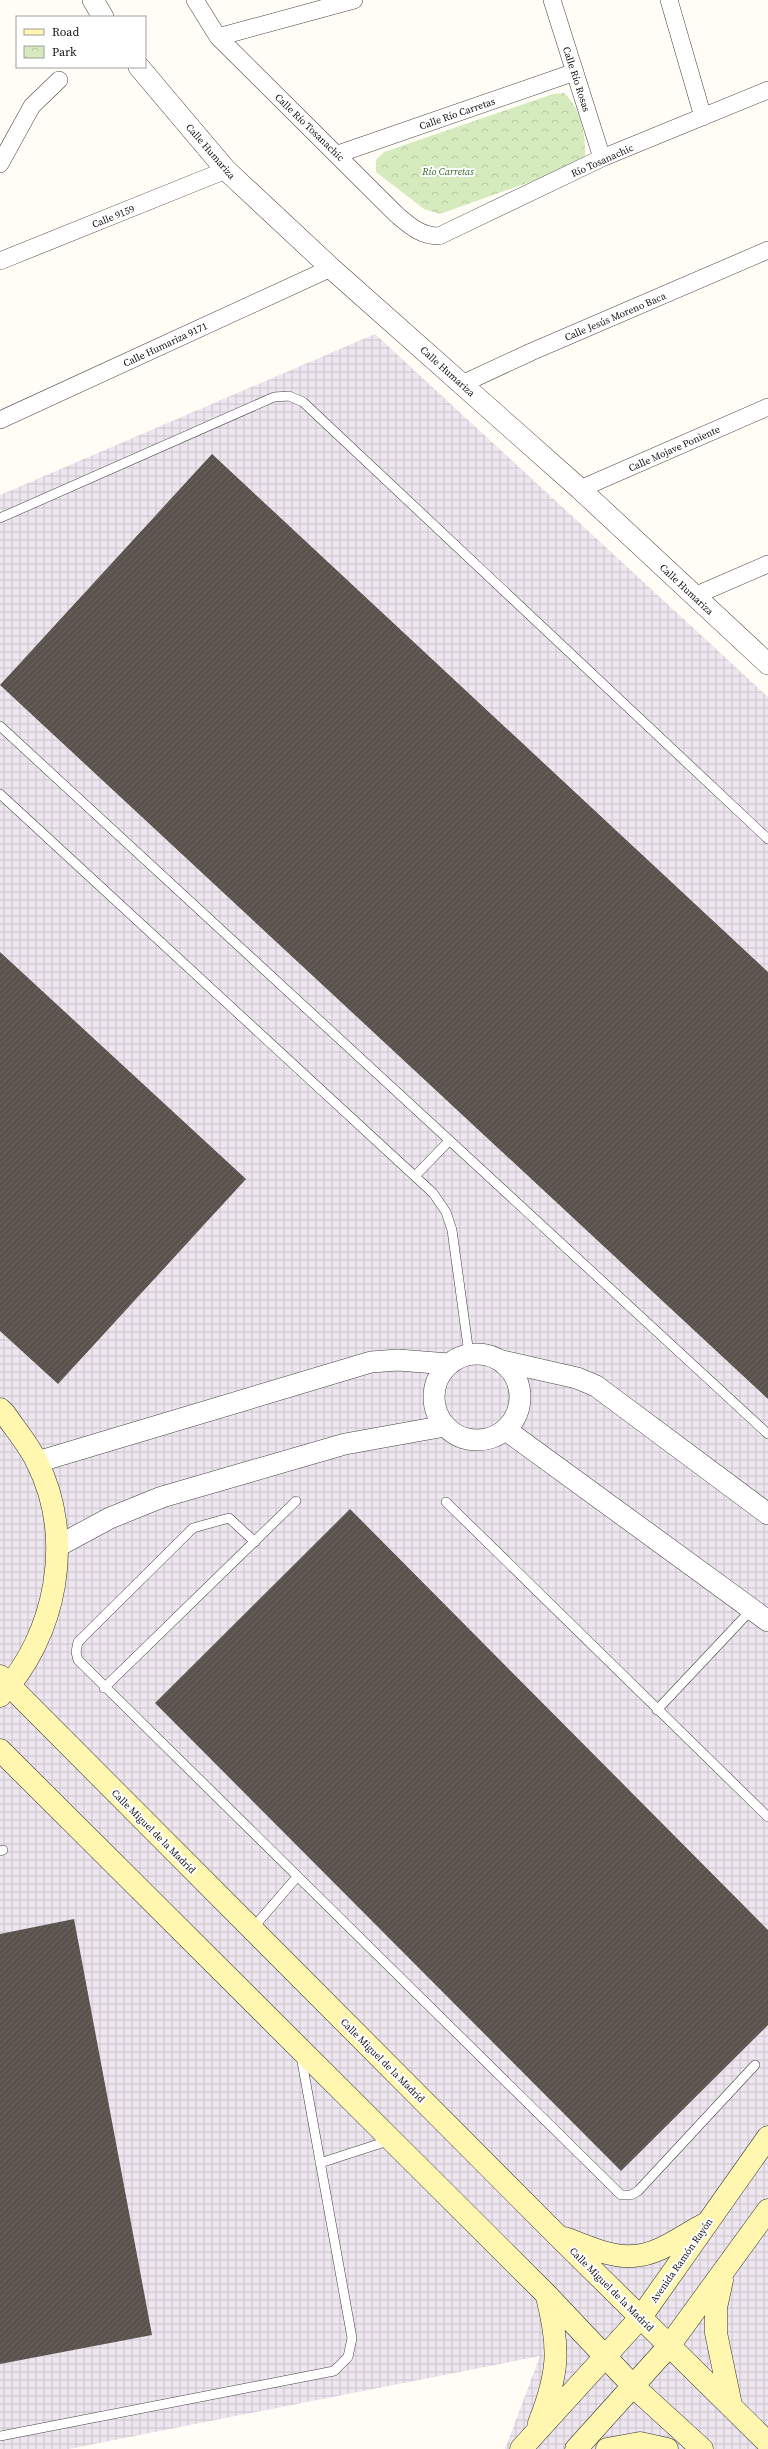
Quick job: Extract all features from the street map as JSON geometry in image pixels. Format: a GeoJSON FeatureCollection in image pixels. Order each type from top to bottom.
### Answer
{"type":"FeatureCollection","features":[{"type":"Feature","properties":{"kind":"main road"},"geometry":{"type":"LineString","coordinates":[[0,1409],[5,1414],[37,1462],[52,1505],[58,1546],[53,1596],[39,1637],[3,1686]]}},
{"type":"Feature","properties":{"kind":"main road","name":"Calle Miguel de la Madrid"},"geometry":{"type":"LineString","coordinates":[[3,1686],[252,1929],[559,2237],[768,2442]]}},
{"type":"Feature","properties":{"kind":"main road"},"geometry":{"type":"LineString","coordinates":[[0,1750],[546,2294],[634,2387],[702,2449]]}},
{"type":"Feature","properties":{"kind":"main road","name":"Avenida Ramón Rayón"},"geometry":{"type":"LineString","coordinates":[[528,2442],[640,2317],[768,2137]]}},
{"type":"Feature","properties":{"kind":"main road"},"geometry":{"type":"LineString","coordinates":[[576,2449],[634,2387],[669,2346],[723,2274],[768,2210]]}},
{"type":"Feature","properties":{"kind":"main road"},"geometry":{"type":"LineString","coordinates":[[559,2237],[617,2255],[633,2256],[664,2247],[708,2222]]}},
{"type":"Feature","properties":{"kind":"main road"},"geometry":{"type":"LineString","coordinates":[[723,2274],[716,2308],[716,2328],[730,2405]]}},
{"type":"Feature","properties":{"kind":"main road"},"geometry":{"type":"LineString","coordinates":[[528,2442],[545,2408],[556,2369],[557,2346],[546,2294]]}},
{"type":"Feature","properties":{"kind":"main road"},"geometry":{"type":"LineString","coordinates":[[607,2449],[640,2443],[667,2449]]}},
{"type":"Feature","properties":{"kind":"street"},"geometry":{"type":"LineString","coordinates":[[93,0],[102,16]]}},
{"type":"Feature","properties":{"kind":"street","name":"Calle Río Tosanachic"},"geometry":{"type":"LineString","coordinates":[[195,0],[218,37],[411,227],[428,236],[439,236]]}},
{"type":"Feature","properties":{"kind":"street"},"geometry":{"type":"LineString","coordinates":[[218,37],[354,0]]}},
{"type":"Feature","properties":{"kind":"street","name":"Calle Río Rosas"},"geometry":{"type":"LineString","coordinates":[[552,0],[602,158]]}},
{"type":"Feature","properties":{"kind":"street"},"geometry":{"type":"LineString","coordinates":[[669,0],[703,117]]}},
{"type":"Feature","properties":{"kind":"street","name":"Calle Humariza"},"geometry":{"type":"LineString","coordinates":[[140,68],[226,170],[331,268],[580,489],[768,664]]}},
{"type":"Feature","properties":{"kind":"street","name":"Calle Río Carretas"},"geometry":{"type":"LineString","coordinates":[[338,154],[575,72]]}},
{"type":"Feature","properties":{"kind":"street"},"geometry":{"type":"LineString","coordinates":[[0,164],[32,106],[59,80]]}},
{"type":"Feature","properties":{"kind":"street","name":"Río Tosanachic"},"geometry":{"type":"LineString","coordinates":[[439,236],[602,158],[768,90]]}},
{"type":"Feature","properties":{"kind":"street","name":"Calle 9159"},"geometry":{"type":"LineString","coordinates":[[0,261],[226,170]]}},
{"type":"Feature","properties":{"kind":"street","name":"Calle Jesús Moreno Baca"},"geometry":{"type":"LineString","coordinates":[[462,384],[531,352],[768,250]]}},
{"type":"Feature","properties":{"kind":"street","name":"Calle Humariza 9171"},"geometry":{"type":"LineString","coordinates":[[0,420],[331,268]]}},
{"type":"Feature","properties":{"kind":"street","name":"Calle Mojave Poniente"},"geometry":{"type":"LineString","coordinates":[[580,489],[768,407]]}},
{"type":"Feature","properties":{"kind":"street"},"geometry":{"type":"LineString","coordinates":[[694,596],[768,564]]}},
{"type":"Feature","properties":{"kind":"street"},"geometry":{"type":"LineString","coordinates":[[502,1361],[516,1378],[521,1400],[513,1421],[506,1430],[496,1436],[474,1440],[463,1438],[445,1426],[438,1416],[434,1394],[441,1373],[449,1364],[469,1354],[480,1354],[502,1361],[577,1378],[596,1386],[768,1514]]}},
{"type":"Feature","properties":{"kind":"street"},"geometry":{"type":"LineString","coordinates":[[37,1462],[371,1362],[398,1360],[449,1364]]}},
{"type":"Feature","properties":{"kind":"street"},"geometry":{"type":"LineString","coordinates":[[58,1546],[110,1518],[162,1497],[345,1444],[445,1426]]}},
{"type":"Feature","properties":{"kind":"street"},"geometry":{"type":"LineString","coordinates":[[506,1430],[760,1615]]}},
{"type":"Feature","properties":{"kind":"lane"},"geometry":{"type":"LineString","coordinates":[[0,518],[274,396],[289,396],[303,402],[768,839]]}},
{"type":"Feature","properties":{"kind":"lane"},"geometry":{"type":"LineString","coordinates":[[0,726],[768,1434]]}},
{"type":"Feature","properties":{"kind":"lane"},"geometry":{"type":"LineString","coordinates":[[0,794],[432,1193],[446,1212],[452,1230],[469,1354]]}},
{"type":"Feature","properties":{"kind":"lane"},"geometry":{"type":"LineString","coordinates":[[415,1176],[449,1141]]}},
{"type":"Feature","properties":{"kind":"lane"},"geometry":{"type":"LineString","coordinates":[[104,1688],[296,1501]]}},
{"type":"Feature","properties":{"kind":"lane"},"geometry":{"type":"LineString","coordinates":[[446,1502],[768,1817]]}},
{"type":"Feature","properties":{"kind":"lane"},"geometry":{"type":"LineString","coordinates":[[254,1542],[229,1518],[193,1528],[78,1642],[76,1652],[78,1660],[104,1688],[620,2195],[631,2195],[638,2191],[755,2065]]}},
{"type":"Feature","properties":{"kind":"lane"},"geometry":{"type":"LineString","coordinates":[[657,1710],[760,1615]]}},
{"type":"Feature","properties":{"kind":"lane"},"geometry":{"type":"LineString","coordinates":[[252,1929],[297,1877]]}},
{"type":"Feature","properties":{"kind":"lane"},"geometry":{"type":"LineString","coordinates":[[0,2436],[334,2371],[348,2357],[352,2338],[300,2048]]}},
{"type":"Feature","properties":{"kind":"lane"},"geometry":{"type":"LineString","coordinates":[[320,2163],[392,2140]]}},
{"type":"Feature","properties":{"kind":"shaded area"},"geometry":{"type":"Polygon","coordinates":[[[375,334],[768,697],[768,2449],[505,2449],[540,2356],[69,2449],[0,2449],[0,495],[375,334]]]}},
{"type":"Feature","properties":{"kind":"green space","name":"Río Carretas"},"geometry":{"type":"Polygon","coordinates":[[[564,93],[570,99],[578,114],[583,131],[585,156],[574,166],[440,214],[424,209],[376,172],[376,160],[384,152],[553,94],[564,93]]]}},
{"type":"Feature","properties":{"kind":"building"},"geometry":{"type":"Polygon","coordinates":[[[212,454],[768,972],[768,1399],[0,685],[212,454]]]}},
{"type":"Feature","properties":{"kind":"building"},"geometry":{"type":"Polygon","coordinates":[[[0,952],[246,1179],[58,1384],[0,1331],[0,952]]]}},
{"type":"Feature","properties":{"kind":"building"},"geometry":{"type":"Polygon","coordinates":[[[350,1509],[768,1930],[768,2025],[621,2171],[155,1703],[350,1509]]]}},
{"type":"Feature","properties":{"kind":"building"},"geometry":{"type":"Polygon","coordinates":[[[74,1919],[152,2335],[0,2364],[0,1934],[74,1919]]]}}]}
